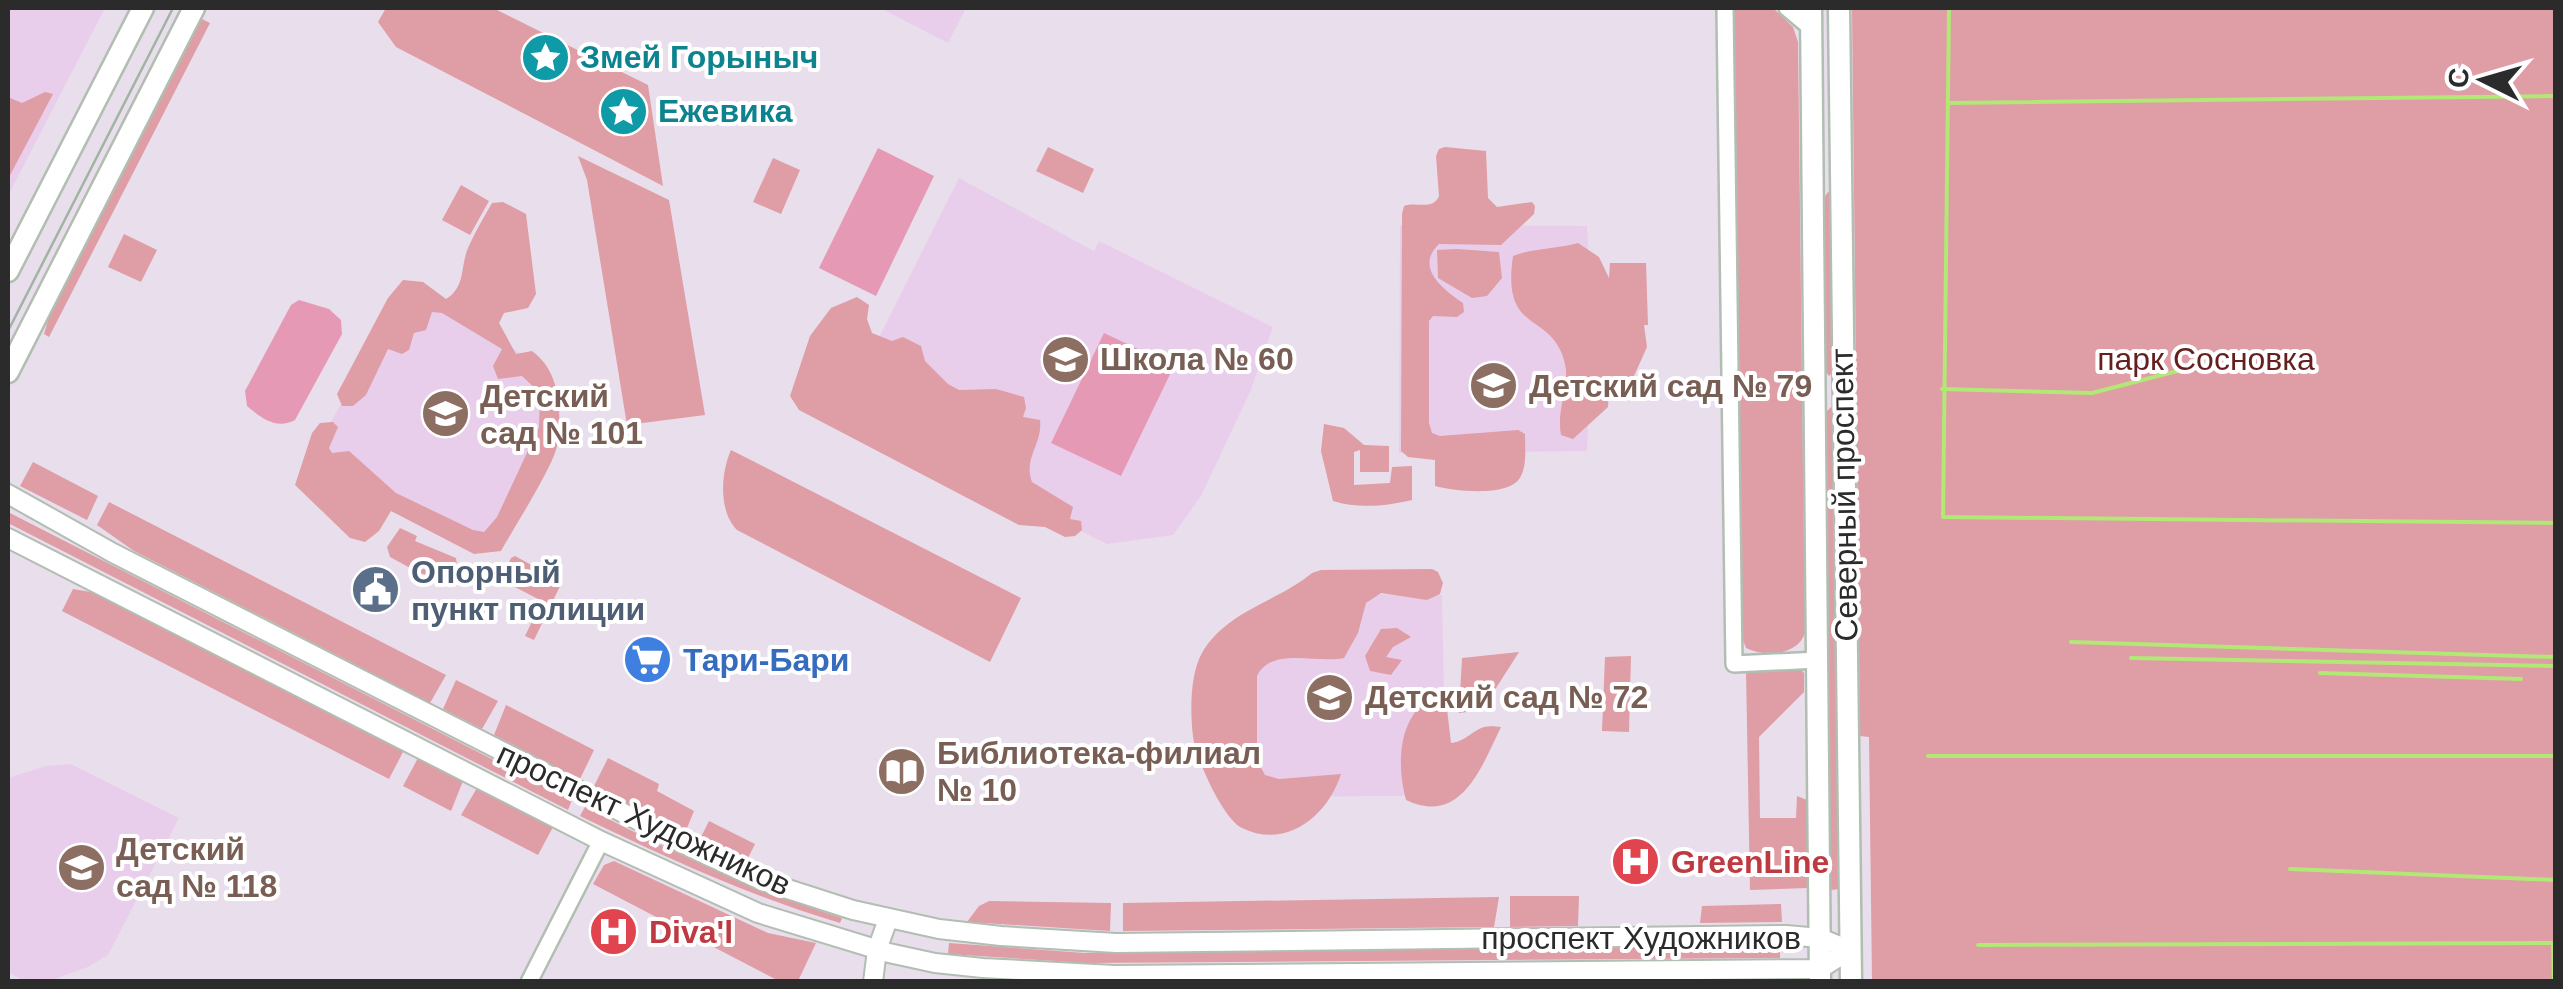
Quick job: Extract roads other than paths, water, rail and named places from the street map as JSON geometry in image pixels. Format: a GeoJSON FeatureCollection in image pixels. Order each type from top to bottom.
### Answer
{"type":"FeatureCollection","features":[{"type":"Feature","properties":{"kind":"main road"},"geometry":{"type":"LineString","coordinates":[[8,271],[143,8]]}},
{"type":"Feature","properties":{"kind":"main road"},"geometry":{"type":"LineString","coordinates":[[8,372],[194,8]]}},
{"type":"Feature","properties":{"kind":"main road","name":"Северный проспект"},"geometry":{"type":"LineString","coordinates":[[1839,8],[1851,982]]}},
{"type":"Feature","properties":{"kind":"main road","name":"Северный проспект"},"geometry":{"type":"LineString","coordinates":[[1811,18],[1820,975]]}},
{"type":"Feature","properties":{"kind":"main road"},"geometry":{"type":"LineString","coordinates":[[1812,171],[1820,178],[1831,178],[1841,169]]}},
{"type":"Feature","properties":{"kind":"main road"},"geometry":{"type":"LineString","coordinates":[[1815,402],[1825,394],[1836,393],[1843,402]]}},
{"type":"Feature","properties":{"kind":"street"},"geometry":{"type":"LineString","coordinates":[[1725,8],[1734,664],[1818,660]]}},
{"type":"Feature","properties":{"kind":"street"},"geometry":{"type":"LineString","coordinates":[[1787,8],[1811,18]]}},
{"type":"Feature","properties":{"kind":"street","name":"проспект Художников"},"geometry":{"type":"LineString","coordinates":[[8,494],[113,553],[690,848],[789,890],[888,919],[939,929],[1086,942],[1786,935],[1820,938],[1850,950],[1820,975],[1114,974],[967,966],[883,951],[758,913],[602,841],[8,538]]}},
{"type":"Feature","properties":{"kind":"street"},"geometry":{"type":"LineString","coordinates":[[530,982],[602,841]]}},
{"type":"Feature","properties":{"kind":"street"},"geometry":{"type":"LineString","coordinates":[[872,982],[883,951],[888,919]]}},
{"type":"Feature","properties":{"kind":"street"},"geometry":{"type":"LineString","coordinates":[[883,951],[884,982]]}},
{"type":"Feature","properties":{"kind":"waterway"},"geometry":{"type":"LineString","coordinates":[[1949,8],[1943,517],[2556,523]]}},
{"type":"Feature","properties":{"kind":"waterway"},"geometry":{"type":"LineString","coordinates":[[1948,103],[2556,96]]}},
{"type":"Feature","properties":{"kind":"waterway"},"geometry":{"type":"LineString","coordinates":[[1942,389],[2092,393],[2220,360]]}},
{"type":"Feature","properties":{"kind":"waterway"},"geometry":{"type":"LineString","coordinates":[[2071,642],[2553,657]]}},
{"type":"Feature","properties":{"kind":"waterway"},"geometry":{"type":"LineString","coordinates":[[2131,658],[2555,666]]}},
{"type":"Feature","properties":{"kind":"waterway"},"geometry":{"type":"LineString","coordinates":[[2320,673],[2521,679]]}},
{"type":"Feature","properties":{"kind":"waterway"},"geometry":{"type":"LineString","coordinates":[[1928,756],[2556,756]]}},
{"type":"Feature","properties":{"kind":"waterway"},"geometry":{"type":"LineString","coordinates":[[2290,869],[2556,880]]}},
{"type":"Feature","properties":{"kind":"waterway"},"geometry":{"type":"LineString","coordinates":[[2553,943],[2554,982]]}},
{"type":"Feature","properties":{"kind":"waterway"},"geometry":{"type":"LineString","coordinates":[[1978,945],[2556,943]]}},
{"type":"Feature","properties":{"kind":"tram line"},"geometry":{"type":"LineString","coordinates":[[8,331],[173,8]]}},
{"type":"Feature","properties":{"kind":"place","name":"Змей Горыныч"},"geometry":{"type":"Point","coordinates":[545,57]}},
{"type":"Feature","properties":{"kind":"place","name":"Ежевика"},"geometry":{"type":"Point","coordinates":[623,111]}},
{"type":"Feature","properties":{"kind":"place","name":"Школа № 60"},"geometry":{"type":"Point","coordinates":[1065,359]}},
{"type":"Feature","properties":{"kind":"place","name":"Детский сад № 79"},"geometry":{"type":"Point","coordinates":[1494,386]}},
{"type":"Feature","properties":{"kind":"place","name":"Детский сад № 101"},"geometry":{"type":"Point","coordinates":[445,414]}},
{"type":"Feature","properties":{"kind":"place","name":"Опорный пункт полиции"},"geometry":{"type":"Point","coordinates":[376,590]}},
{"type":"Feature","properties":{"kind":"place","name":"Тари-Бари"},"geometry":{"type":"Point","coordinates":[648,660]}},
{"type":"Feature","properties":{"kind":"place","name":"Детский сад № 72"},"geometry":{"type":"Point","coordinates":[1330,697]}},
{"type":"Feature","properties":{"kind":"place","name":"Библиотека-филиал № 10"},"geometry":{"type":"Point","coordinates":[902,771]}},
{"type":"Feature","properties":{"kind":"place","name":"GreenLine"},"geometry":{"type":"Point","coordinates":[1636,862]}},
{"type":"Feature","properties":{"kind":"place","name":"Детский сад № 118"},"geometry":{"type":"Point","coordinates":[81,867]}},
{"type":"Feature","properties":{"kind":"place","name":"Diva'l"},"geometry":{"type":"Point","coordinates":[614,932]}},
{"type":"Feature","properties":{"kind":"park label","name":"парк Сосновка"},"geometry":{"type":"Point","coordinates":[2206,359]}}]}
